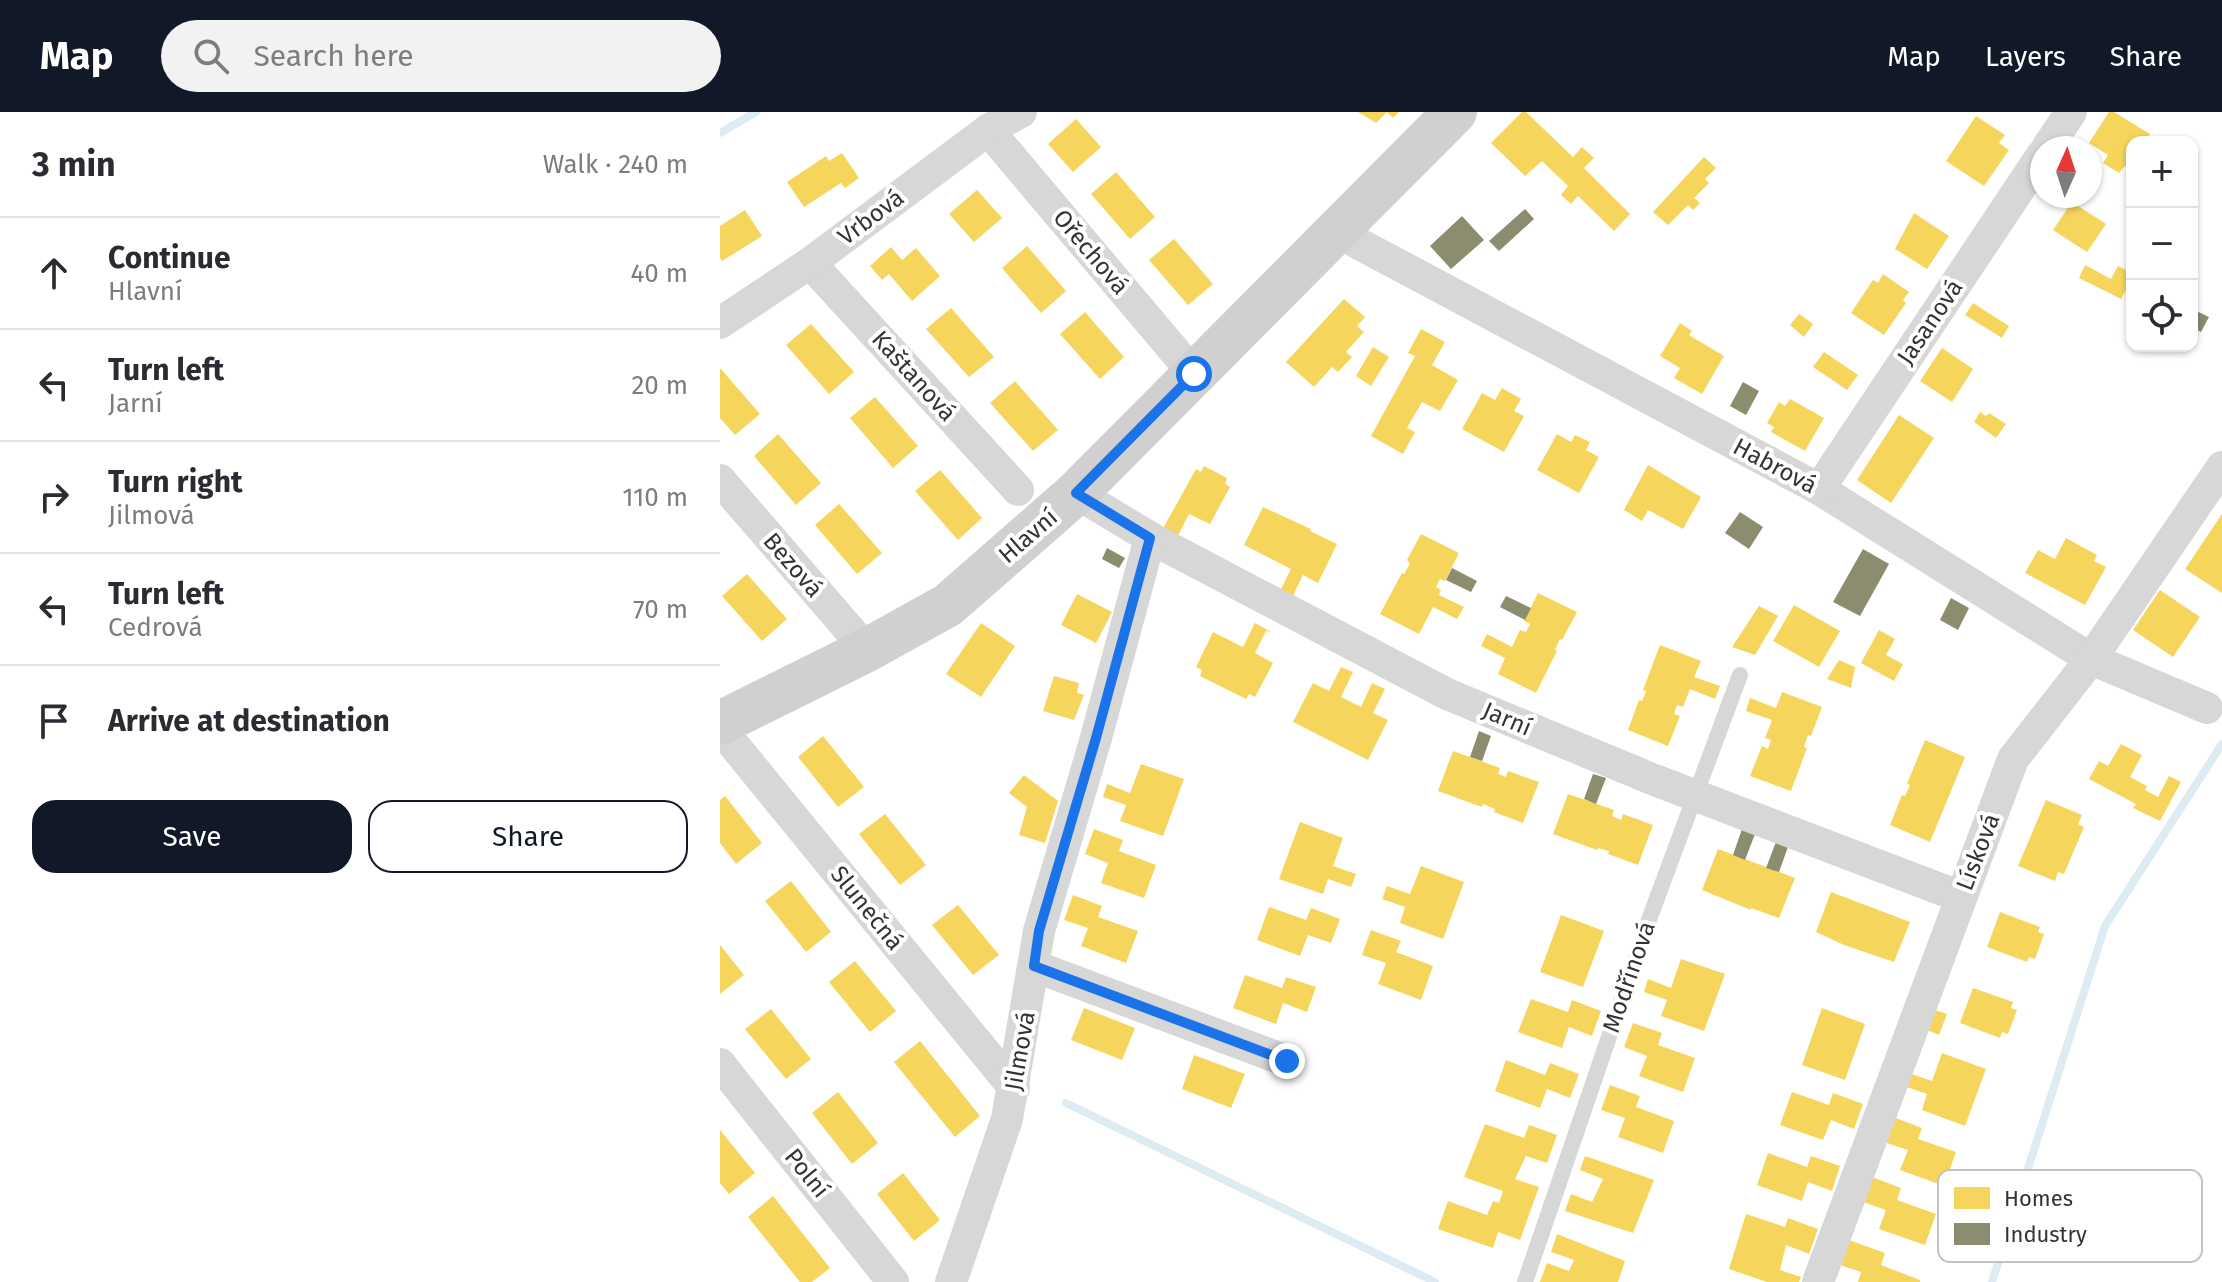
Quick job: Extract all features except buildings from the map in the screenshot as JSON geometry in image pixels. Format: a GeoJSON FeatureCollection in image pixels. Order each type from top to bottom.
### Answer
{"type":"FeatureCollection","features":[{"type":"Feature","properties":{"kind":"street","name":"Vrbová"},"geometry":{"type":"LineString","coordinates":[[720,323],[810,263],[988,130],[1021,112]]}},
{"type":"Feature","properties":{"kind":"street","name":"Hlavní"},"geometry":{"type":"LineString","coordinates":[[720,725],[948,605],[1076,493],[1455,112]]}},
{"type":"Feature","properties":{"kind":"street"},"geometry":{"type":"LineString","coordinates":[[2055,136],[2071,112]]}},
{"type":"Feature","properties":{"kind":"street","name":"Ořechová"},"geometry":{"type":"LineString","coordinates":[[988,130],[1194,374]]}},
{"type":"Feature","properties":{"kind":"street","name":"Jasanová"},"geometry":{"type":"LineString","coordinates":[[1819,489],[2030,173]]}},
{"type":"Feature","properties":{"kind":"street","name":"Habrová"},"geometry":{"type":"LineString","coordinates":[[1337,232],[1819,489],[2091,659],[2207,708]]}},
{"type":"Feature","properties":{"kind":"street","name":"Kaštanová"},"geometry":{"type":"LineString","coordinates":[[810,263],[1018,490]]}},
{"type":"Feature","properties":{"kind":"street","name":"Lísková"},"geometry":{"type":"LineString","coordinates":[[1818,1282],[2013,759],[2091,659],[2222,467]]}},
{"type":"Feature","properties":{"kind":"street","name":"Bezová"},"geometry":{"type":"LineString","coordinates":[[720,480],[867,650]]}},
{"type":"Feature","properties":{"kind":"street","name":"Jarní"},"geometry":{"type":"LineString","coordinates":[[1076,493],[1150,538],[1447,694],[1695,796],[1961,897]]}},
{"type":"Feature","properties":{"kind":"street","name":"Jilmová"},"geometry":{"type":"LineString","coordinates":[[951,1282],[1007,1119],[1039,931],[1150,538]]}},
{"type":"Feature","properties":{"kind":"street","name":"Slunečná"},"geometry":{"type":"LineString","coordinates":[[720,725],[1014,1088]]}},
{"type":"Feature","properties":{"kind":"street"},"geometry":{"type":"LineString","coordinates":[[1034,966],[1287,1061]]}},
{"type":"Feature","properties":{"kind":"street","name":"Polní"},"geometry":{"type":"LineString","coordinates":[[720,1064],[893,1282]]}},
{"type":"Feature","properties":{"kind":"lane","name":"Modřínová"},"geometry":{"type":"LineString","coordinates":[[1525,1282],[1650,917],[1740,675]]}},
{"type":"Feature","properties":{"kind":"waterway"},"geometry":{"type":"LineString","coordinates":[[720,133],[756,112]]}},
{"type":"Feature","properties":{"kind":"waterway"},"geometry":{"type":"LineString","coordinates":[[2028,1170],[2105,926],[2222,744]]}},
{"type":"Feature","properties":{"kind":"waterway"},"geometry":{"type":"LineString","coordinates":[[1066,1103],[1435,1282]]}},
{"type":"Feature","properties":{"kind":"waterway"},"geometry":{"type":"LineString","coordinates":[[1992,1282],[1998,1262]]}},
{"type":"Feature","properties":{"kind":"route"},"geometry":{"type":"LineString","coordinates":[[1194,374],[1076,493],[1150,538],[1039,931],[1034,966],[1287,1061]]}}]}
